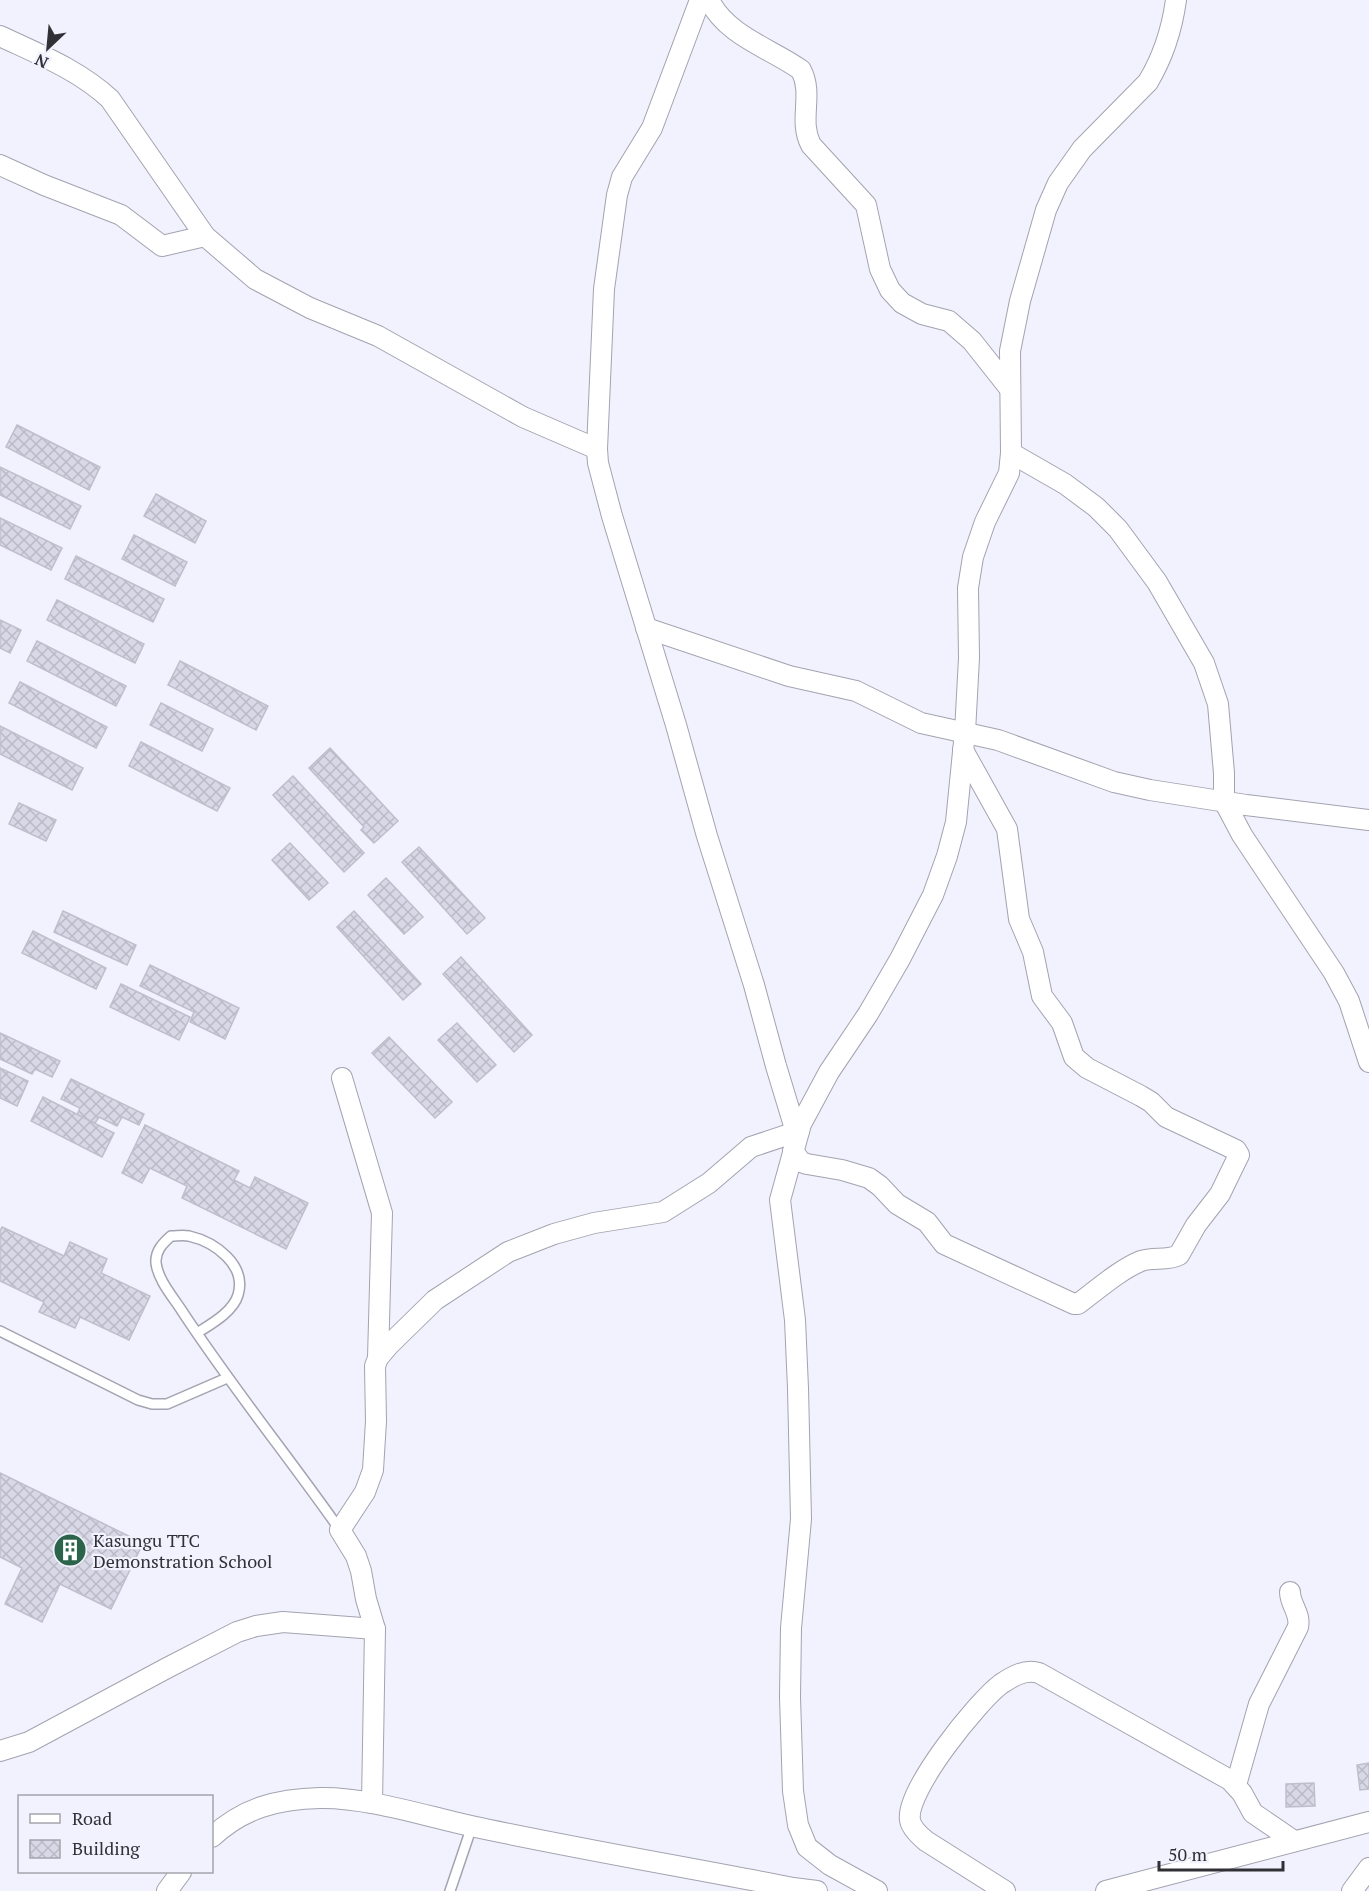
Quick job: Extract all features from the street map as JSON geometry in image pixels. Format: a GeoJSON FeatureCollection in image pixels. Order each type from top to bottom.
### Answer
{"type":"FeatureCollection","features":[{"type":"Feature","properties":{"kind":"street"},"geometry":{"type":"LineString","coordinates":[[700,0],[652,128],[622,177],[617,195],[604,289],[598,463],[707,836],[754,985],[796,1138],[796,1157],[807,1164],[842,1170],[869,1178],[897,1204],[927,1222],[944,1244],[1078,1304],[1136,1264],[1150,1259],[1179,1255],[1196,1225],[1220,1194],[1239,1155],[1236,1150],[1166,1117],[1151,1102],[1087,1068],[1074,1057],[1062,1023],[1042,996],[1033,952],[1019,920],[1007,829],[964,741]]}},
{"type":"Feature","properties":{"kind":"street"},"geometry":{"type":"LineString","coordinates":[[709,0],[716,14],[751,42],[801,70],[805,78],[807,105],[804,124],[806,135],[811,145],[866,205],[880,269],[890,290],[902,303],[922,314],[949,321],[972,341],[1010,388]]}},
{"type":"Feature","properties":{"kind":"street"},"geometry":{"type":"LineString","coordinates":[[877,1891],[830,1865],[807,1847],[798,1825],[793,1791],[790,1697],[791,1628],[801,1519],[795,1320],[780,1200],[796,1138],[818,1091],[873,1006],[933,895],[947,856],[956,822],[964,741],[969,658],[968,588],[973,557],[985,522],[1009,473],[1011,453],[1010,351],[1020,301],[1046,210],[1058,183],[1082,149],[1148,82],[1169,36],[1176,0]]}},
{"type":"Feature","properties":{"kind":"street"},"geometry":{"type":"LineString","coordinates":[[0,36],[71,71],[95,86],[110,99],[205,236],[255,279],[310,308],[378,336],[523,417],[597,449]]}},
{"type":"Feature","properties":{"kind":"street"},"geometry":{"type":"LineString","coordinates":[[0,165],[121,215],[162,246],[205,236]]}},
{"type":"Feature","properties":{"kind":"street"},"geometry":{"type":"LineString","coordinates":[[1011,453],[1065,483],[1096,507],[1118,529],[1157,582],[1204,663],[1218,704],[1224,801],[1242,835],[1334,974],[1349,1001],[1369,1062]]}},
{"type":"Feature","properties":{"kind":"street"},"geometry":{"type":"LineString","coordinates":[[646,628],[789,676],[856,691],[964,741],[998,740],[1114,782],[1150,790],[1369,820]]}},
{"type":"Feature","properties":{"kind":"street"},"geometry":{"type":"LineString","coordinates":[[342,1078],[382,1213],[373,1470],[365,1492],[340,1530],[356,1556],[375,1629],[372,1803]]}},
{"type":"Feature","properties":{"kind":"street"},"geometry":{"type":"LineString","coordinates":[[378,1358],[435,1300],[508,1252],[554,1234],[594,1223],[663,1212],[709,1183],[751,1147],[796,1138]]}},
{"type":"Feature","properties":{"kind":"street"},"geometry":{"type":"LineString","coordinates":[[1236,1785],[1259,1704],[1298,1627],[1298,1614],[1290,1601],[1290,1592]]}},
{"type":"Feature","properties":{"kind":"street"},"geometry":{"type":"LineString","coordinates":[[0,1751],[29,1742],[237,1632],[256,1626],[283,1622],[375,1629]]}},
{"type":"Feature","properties":{"kind":"street"},"geometry":{"type":"LineString","coordinates":[[1005,1891],[926,1841],[916,1832],[910,1820],[911,1806],[930,1770],[962,1724],[1000,1685],[1017,1675],[1030,1671],[1040,1673],[1223,1776],[1236,1785],[1253,1813],[1294,1842]]}},
{"type":"Feature","properties":{"kind":"street"},"geometry":{"type":"LineString","coordinates":[[213,1836],[226,1824],[249,1810],[272,1803],[322,1797],[372,1803],[472,1826],[817,1891]]}},
{"type":"Feature","properties":{"kind":"street"},"geometry":{"type":"LineString","coordinates":[[1106,1891],[1369,1822]]}},
{"type":"Feature","properties":{"kind":"street"},"geometry":{"type":"LineString","coordinates":[[1352,1891],[1369,1868]]}},
{"type":"Feature","properties":{"kind":"street"},"geometry":{"type":"LineString","coordinates":[[166,1891],[180,1873]]}},
{"type":"Feature","properties":{"kind":"lane"},"geometry":{"type":"LineString","coordinates":[[197,1333],[214,1322],[230,1307],[238,1295],[239,1278],[233,1262],[211,1245],[187,1235],[171,1236],[160,1246],[155,1261],[159,1275],[197,1333],[227,1378],[340,1530]]}},
{"type":"Feature","properties":{"kind":"lane"},"geometry":{"type":"LineString","coordinates":[[0,1331],[138,1400],[152,1404],[167,1404],[227,1378]]}},
{"type":"Feature","properties":{"kind":"lane"},"geometry":{"type":"LineString","coordinates":[[450,1891],[472,1826]]}},
{"type":"Feature","properties":{"kind":"building"},"geometry":{"type":"Polygon","coordinates":[[[17,425],[100,467],[89,490],[6,447],[17,425]]]}},
{"type":"Feature","properties":{"kind":"building"},"geometry":{"type":"Polygon","coordinates":[[[0,467],[81,506],[70,529],[0,495],[0,467]]]}},
{"type":"Feature","properties":{"kind":"building"},"geometry":{"type":"Polygon","coordinates":[[[156,494],[206,521],[195,543],[144,516],[156,494]]]}},
{"type":"Feature","properties":{"kind":"building"},"geometry":{"type":"Polygon","coordinates":[[[0,518],[62,548],[51,570],[0,545],[0,518]]]}},
{"type":"Feature","properties":{"kind":"building"},"geometry":{"type":"Polygon","coordinates":[[[134,535],[187,562],[175,586],[122,559],[134,535]]]}},
{"type":"Feature","properties":{"kind":"building"},"geometry":{"type":"Polygon","coordinates":[[[76,556],[164,599],[153,622],[65,579],[76,556]]]}},
{"type":"Feature","properties":{"kind":"building"},"geometry":{"type":"Polygon","coordinates":[[[57,600],[144,644],[135,663],[47,620],[57,600]]]}},
{"type":"Feature","properties":{"kind":"building"},"geometry":{"type":"Polygon","coordinates":[[[0,620],[21,630],[10,653],[0,648],[0,620]]]}},
{"type":"Feature","properties":{"kind":"building"},"geometry":{"type":"Polygon","coordinates":[[[37,641],[126,686],[116,706],[27,661],[37,641]]]}},
{"type":"Feature","properties":{"kind":"building"},"geometry":{"type":"Polygon","coordinates":[[[180,661],[268,706],[256,730],[168,685],[180,661]]]}},
{"type":"Feature","properties":{"kind":"building"},"geometry":{"type":"Polygon","coordinates":[[[20,682],[107,727],[96,748],[9,703],[20,682]]]}},
{"type":"Feature","properties":{"kind":"building"},"geometry":{"type":"Polygon","coordinates":[[[161,703],[213,729],[202,751],[150,725],[161,703]]]}},
{"type":"Feature","properties":{"kind":"building"},"geometry":{"type":"Polygon","coordinates":[[[0,726],[83,768],[72,790],[0,754],[0,726]]]}},
{"type":"Feature","properties":{"kind":"building"},"geometry":{"type":"Polygon","coordinates":[[[141,742],[230,788],[217,811],[129,766],[141,742]]]}},
{"type":"Feature","properties":{"kind":"building"},"geometry":{"type":"Polygon","coordinates":[[[330,748],[398,821],[374,843],[361,830],[364,827],[309,768],[330,748]]]}},
{"type":"Feature","properties":{"kind":"building"},"geometry":{"type":"Polygon","coordinates":[[[293,776],[364,853],[344,872],[273,795],[293,776]]]}},
{"type":"Feature","properties":{"kind":"building"},"geometry":{"type":"Polygon","coordinates":[[[19,803],[56,820],[46,841],[9,824],[19,803]]]}},
{"type":"Feature","properties":{"kind":"building"},"geometry":{"type":"Polygon","coordinates":[[[290,843],[328,883],[309,900],[272,860],[290,843]]]}},
{"type":"Feature","properties":{"kind":"building"},"geometry":{"type":"Polygon","coordinates":[[[419,847],[485,918],[467,934],[402,862],[419,847]]]}},
{"type":"Feature","properties":{"kind":"building"},"geometry":{"type":"Polygon","coordinates":[[[386,878],[423,917],[404,934],[368,895],[386,878]]]}},
{"type":"Feature","properties":{"kind":"building"},"geometry":{"type":"Polygon","coordinates":[[[63,911],[136,945],[127,965],[54,932],[63,911]]]}},
{"type":"Feature","properties":{"kind":"building"},"geometry":{"type":"Polygon","coordinates":[[[354,911],[421,984],[403,1000],[337,927],[354,911]]]}},
{"type":"Feature","properties":{"kind":"building"},"geometry":{"type":"Polygon","coordinates":[[[33,931],[106,968],[96,989],[22,953],[33,931]]]}},
{"type":"Feature","properties":{"kind":"building"},"geometry":{"type":"Polygon","coordinates":[[[461,957],[532,1035],[514,1052],[443,974],[461,957]]]}},
{"type":"Feature","properties":{"kind":"building"},"geometry":{"type":"Polygon","coordinates":[[[150,965],[239,1008],[225,1039],[190,1022],[194,1012],[140,986],[150,965]]]}},
{"type":"Feature","properties":{"kind":"building"},"geometry":{"type":"Polygon","coordinates":[[[121,984],[190,1017],[179,1040],[110,1007],[121,984]]]}},
{"type":"Feature","properties":{"kind":"building"},"geometry":{"type":"Polygon","coordinates":[[[457,1023],[496,1065],[477,1082],[438,1040],[457,1023]]]}},
{"type":"Feature","properties":{"kind":"building"},"geometry":{"type":"Polygon","coordinates":[[[0,1033],[60,1061],[52,1077],[35,1069],[32,1074],[0,1059],[0,1033]]]}},
{"type":"Feature","properties":{"kind":"building"},"geometry":{"type":"Polygon","coordinates":[[[389,1037],[452,1102],[435,1118],[372,1053],[389,1037]]]}},
{"type":"Feature","properties":{"kind":"building"},"geometry":{"type":"Polygon","coordinates":[[[0,1068],[28,1081],[17,1106],[0,1098],[0,1068]]]}},
{"type":"Feature","properties":{"kind":"building"},"geometry":{"type":"Polygon","coordinates":[[[71,1079],[144,1114],[139,1125],[122,1117],[117,1126],[99,1117],[95,1123],[77,1115],[80,1108],[61,1099],[71,1079]]]}},
{"type":"Feature","properties":{"kind":"building"},"geometry":{"type":"Polygon","coordinates":[[[43,1097],[114,1133],[102,1157],[31,1121],[43,1097]]]}},
{"type":"Feature","properties":{"kind":"building"},"geometry":{"type":"Polygon","coordinates":[[[145,1125],[239,1171],[234,1180],[250,1188],[255,1177],[308,1203],[286,1249],[182,1198],[187,1186],[150,1168],[142,1183],[122,1173],[145,1125]]]}},
{"type":"Feature","properties":{"kind":"building"},"geometry":{"type":"Polygon","coordinates":[[[2,1227],[64,1256],[70,1242],[107,1259],[101,1273],[150,1296],[129,1340],[80,1317],[75,1328],[39,1312],[44,1302],[0,1281],[0,1231],[2,1227]]]}},
{"type":"Feature","properties":{"kind":"building","name":"Kasungu TTC Demonstration School"},"geometry":{"type":"Polygon","coordinates":[[[0,1473],[143,1543],[111,1609],[60,1584],[42,1622],[5,1604],[22,1568],[0,1557],[0,1473]]]}},
{"type":"Feature","properties":{"kind":"building"},"geometry":{"type":"Polygon","coordinates":[[[1369,1763],[1369,1789],[1360,1790],[1357,1765],[1369,1763]]]}},
{"type":"Feature","properties":{"kind":"building"},"geometry":{"type":"Polygon","coordinates":[[[1314,1783],[1315,1806],[1286,1807],[1286,1784],[1314,1783]]]}},
{"type":"Feature","properties":{"kind":"place","name":"Kasungu TTC Demonstration School"},"geometry":{"type":"Point","coordinates":[70,1550]}}]}
